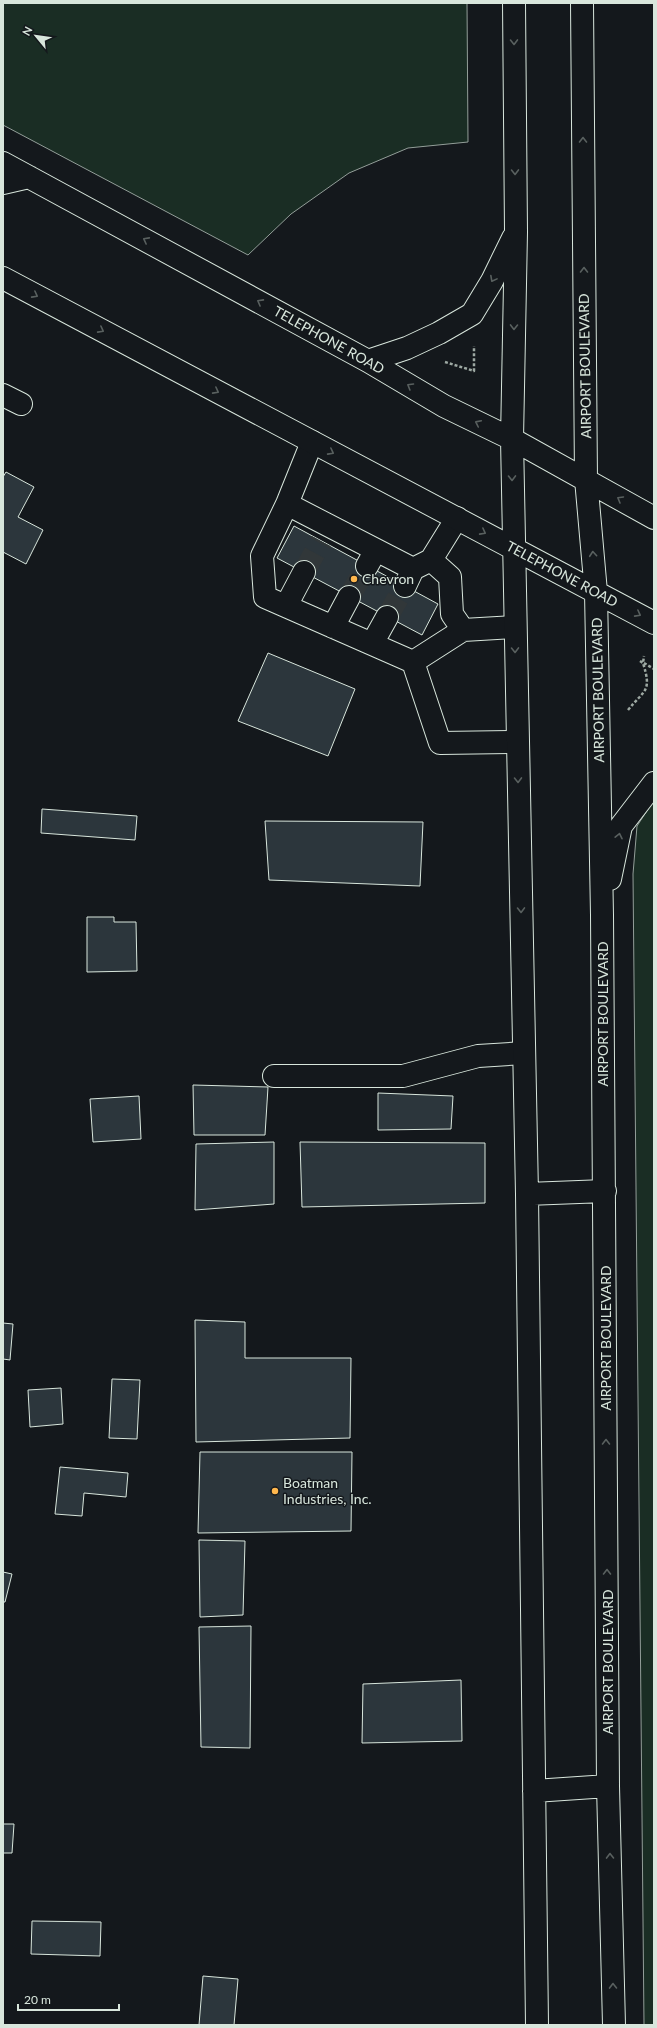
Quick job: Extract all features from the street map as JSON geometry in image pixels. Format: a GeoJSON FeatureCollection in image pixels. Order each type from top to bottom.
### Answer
{"type":"FeatureCollection","features":[{"type":"Feature","properties":{"kind":"main road"},"geometry":{"type":"LineString","coordinates":[[514,3],[516,232],[512,439],[513,548],[527,1194],[537,2025]]}},
{"type":"Feature","properties":{"kind":"main road","name":"AIRPORT BOULEVARD"},"geometry":{"type":"LineString","coordinates":[[582,3],[586,479],[596,592],[602,915],[608,1786],[614,2025]]}},
{"type":"Feature","properties":{"kind":"main road","name":"TELEPHONE ROAD"},"geometry":{"type":"LineString","coordinates":[[3,163],[368,361],[444,406],[512,439],[654,518]]}},
{"type":"Feature","properties":{"kind":"main road"},"geometry":{"type":"LineString","coordinates":[[3,183],[29,177]]}},
{"type":"Feature","properties":{"kind":"main road"},"geometry":{"type":"LineString","coordinates":[[368,361],[407,348],[439,333],[472,314],[492,281],[516,232]]}},
{"type":"Feature","properties":{"kind":"main road","name":"TELEPHONE ROAD"},"geometry":{"type":"LineString","coordinates":[[3,278],[654,623]]}},
{"type":"Feature","properties":{"kind":"main road"},"geometry":{"type":"LineString","coordinates":[[312,442],[287,504],[262,556],[265,597],[413,662],[440,743],[517,742]]}},
{"type":"Feature","properties":{"kind":"main road"},"geometry":{"type":"LineString","coordinates":[[287,504],[325,533],[371,558],[416,572],[450,577],[452,614],[463,630]]}},
{"type":"Feature","properties":{"kind":"main road"},"geometry":{"type":"LineString","coordinates":[[416,572],[457,518]]}},
{"type":"Feature","properties":{"kind":"main road"},"geometry":{"type":"LineString","coordinates":[[286,606],[304,572]]}},
{"type":"Feature","properties":{"kind":"main road"},"geometry":{"type":"LineString","coordinates":[[333,627],[349,597]]}},
{"type":"Feature","properties":{"kind":"main road"},"geometry":{"type":"LineString","coordinates":[[372,644],[387,617]]}},
{"type":"Feature","properties":{"kind":"main road"},"geometry":{"type":"LineString","coordinates":[[413,662],[463,630],[515,627]]}},
{"type":"Feature","properties":{"kind":"main road"},"geometry":{"type":"LineString","coordinates":[[602,915],[621,826],[654,783]]}},
{"type":"Feature","properties":{"kind":"main road"},"geometry":{"type":"LineString","coordinates":[[274,1076],[403,1076],[478,1056],[524,1053]]}},
{"type":"Feature","properties":{"kind":"main road"},"geometry":{"type":"LineString","coordinates":[[527,1194],[605,1191]]}},
{"type":"Feature","properties":{"kind":"main road"},"geometry":{"type":"LineString","coordinates":[[534,1791],[608,1786]]}},
{"type":"Feature","properties":{"kind":"path"},"geometry":{"type":"LineString","coordinates":[[438,360],[474,371],[474,339]]}},
{"type":"Feature","properties":{"kind":"path"},"geometry":{"type":"LineString","coordinates":[[624,714],[644,693],[649,680],[643,663],[644,656]]}},
{"type":"Feature","properties":{"kind":"path"},"geometry":{"type":"LineString","coordinates":[[640,661],[654,669]]}},
{"type":"Feature","properties":{"kind":"green space"},"geometry":{"type":"Polygon","coordinates":[[[3,3],[467,3],[468,142],[408,148],[349,173],[291,214],[248,255],[3,125],[3,3]]]}},
{"type":"Feature","properties":{"kind":"green space"},"geometry":{"type":"Polygon","coordinates":[[[654,800],[654,2025],[644,2025],[633,874],[637,826],[654,800]]]}},
{"type":"Feature","properties":{"kind":"building"},"geometry":{"type":"Polygon","coordinates":[[[6,472],[34,487],[18,517],[43,530],[26,564],[3,552],[3,477],[6,472]]]}},
{"type":"Feature","properties":{"kind":"building","name":"Chevron"},"geometry":{"type":"Polygon","coordinates":[[[294,526],[438,604],[422,635],[277,558],[294,526]]]}},
{"type":"Feature","properties":{"kind":"building"},"geometry":{"type":"Polygon","coordinates":[[[268,653],[355,689],[328,756],[238,721],[268,653]]]}},
{"type":"Feature","properties":{"kind":"building"},"geometry":{"type":"Polygon","coordinates":[[[42,809],[137,816],[135,840],[41,833],[42,809]]]}},
{"type":"Feature","properties":{"kind":"building"},"geometry":{"type":"Polygon","coordinates":[[[265,821],[423,822],[420,886],[269,880],[265,821]]]}},
{"type":"Feature","properties":{"kind":"building"},"geometry":{"type":"Polygon","coordinates":[[[87,917],[114,917],[114,922],[136,922],[137,971],[87,972],[87,917]]]}},
{"type":"Feature","properties":{"kind":"building"},"geometry":{"type":"Polygon","coordinates":[[[193,1085],[268,1087],[265,1135],[194,1135],[193,1085]]]}},
{"type":"Feature","properties":{"kind":"building"},"geometry":{"type":"Polygon","coordinates":[[[378,1093],[453,1096],[451,1129],[378,1130],[378,1093]]]}},
{"type":"Feature","properties":{"kind":"building"},"geometry":{"type":"Polygon","coordinates":[[[139,1096],[141,1139],[93,1142],[90,1099],[139,1096]]]}},
{"type":"Feature","properties":{"kind":"building"},"geometry":{"type":"Polygon","coordinates":[[[274,1142],[274,1204],[195,1210],[196,1144],[274,1142]]]}},
{"type":"Feature","properties":{"kind":"building"},"geometry":{"type":"Polygon","coordinates":[[[300,1142],[485,1143],[485,1203],[302,1207],[300,1142]]]}},
{"type":"Feature","properties":{"kind":"building"},"geometry":{"type":"Polygon","coordinates":[[[195,1320],[245,1322],[245,1358],[351,1358],[350,1438],[196,1442],[195,1320]]]}},
{"type":"Feature","properties":{"kind":"building"},"geometry":{"type":"Polygon","coordinates":[[[3,1323],[13,1324],[10,1360],[3,1359],[3,1323]]]}},
{"type":"Feature","properties":{"kind":"building"},"geometry":{"type":"Polygon","coordinates":[[[112,1379],[140,1380],[137,1439],[109,1438],[112,1379]]]}},
{"type":"Feature","properties":{"kind":"building"},"geometry":{"type":"Polygon","coordinates":[[[61,1388],[63,1424],[30,1427],[28,1390],[61,1388]]]}},
{"type":"Feature","properties":{"kind":"building","name":"Boatman Industries, Inc."},"geometry":{"type":"Polygon","coordinates":[[[200,1452],[352,1452],[351,1531],[198,1533],[200,1452]]]}},
{"type":"Feature","properties":{"kind":"building"},"geometry":{"type":"Polygon","coordinates":[[[60,1467],[128,1473],[126,1497],[84,1493],[82,1516],[55,1514],[60,1467]]]}},
{"type":"Feature","properties":{"kind":"building"},"geometry":{"type":"Polygon","coordinates":[[[199,1540],[245,1541],[243,1615],[200,1617],[199,1540]]]}},
{"type":"Feature","properties":{"kind":"building"},"geometry":{"type":"Polygon","coordinates":[[[3,1572],[12,1574],[5,1602],[3,1602],[3,1572]]]}},
{"type":"Feature","properties":{"kind":"building"},"geometry":{"type":"Polygon","coordinates":[[[251,1626],[250,1748],[201,1747],[199,1627],[251,1626]]]}},
{"type":"Feature","properties":{"kind":"building"},"geometry":{"type":"Polygon","coordinates":[[[461,1680],[462,1741],[362,1743],[363,1684],[461,1680]]]}},
{"type":"Feature","properties":{"kind":"building"},"geometry":{"type":"Polygon","coordinates":[[[3,1824],[14,1824],[12,1853],[3,1853],[3,1824]]]}},
{"type":"Feature","properties":{"kind":"building"},"geometry":{"type":"Polygon","coordinates":[[[32,1921],[101,1922],[100,1956],[31,1954],[32,1921]]]}},
{"type":"Feature","properties":{"kind":"building"},"geometry":{"type":"Polygon","coordinates":[[[203,1976],[238,1979],[234,2025],[199,2025],[203,1976]]]}},
{"type":"Feature","properties":{"kind":"tunnel"},"geometry":{"type":"LineString","coordinates":[[304,572],[321,541]]}},
{"type":"Feature","properties":{"kind":"tunnel"},"geometry":{"type":"LineString","coordinates":[[349,597],[367,566]]}},
{"type":"Feature","properties":{"kind":"tunnel"},"geometry":{"type":"LineString","coordinates":[[387,617],[405,586]]}},
{"type":"Feature","properties":{"kind":"place","name":"Chevron"},"geometry":{"type":"Point","coordinates":[354,579]}},
{"type":"Feature","properties":{"kind":"place","name":"Boatman Industries, Inc."},"geometry":{"type":"Point","coordinates":[275,1491]}}]}
